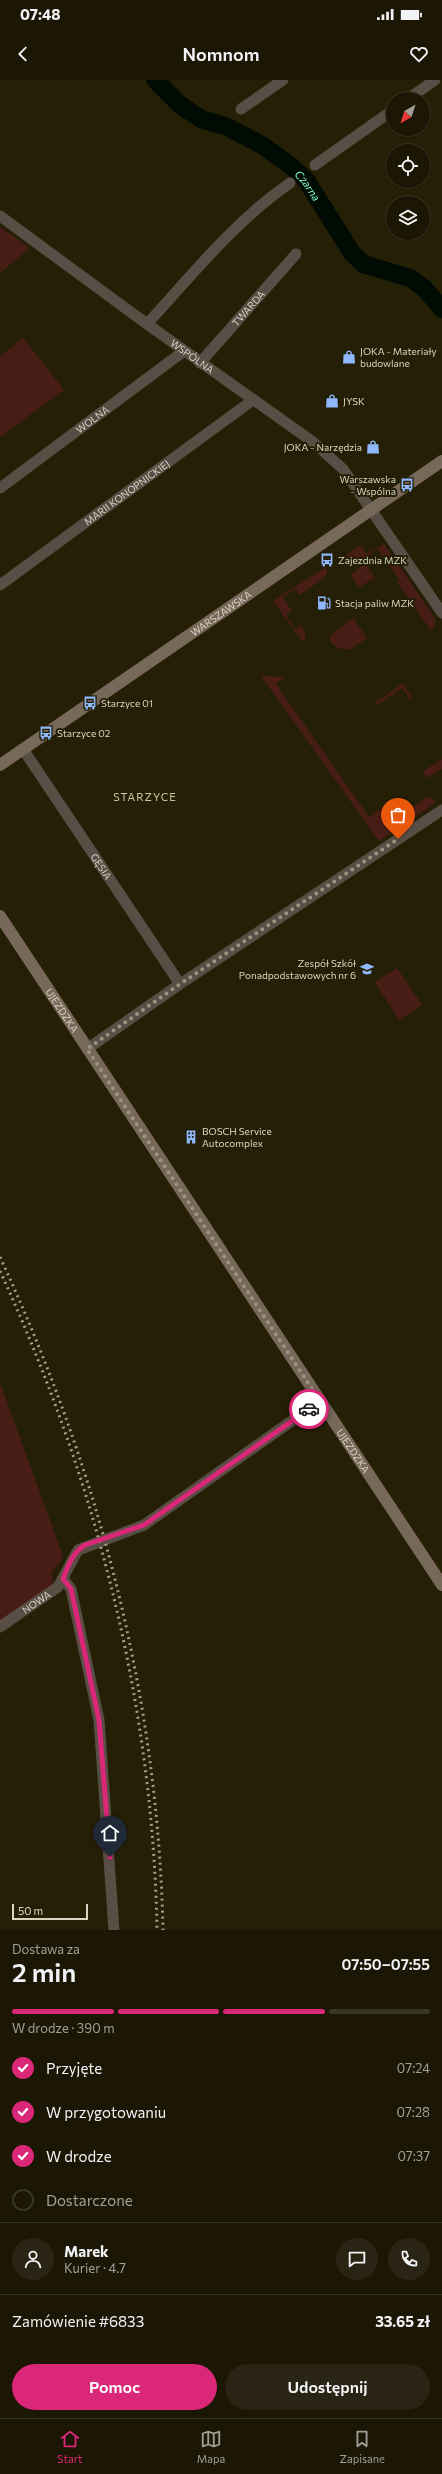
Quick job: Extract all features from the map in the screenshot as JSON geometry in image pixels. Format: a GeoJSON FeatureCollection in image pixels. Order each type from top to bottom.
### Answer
{"type":"FeatureCollection","features":[{"type":"Feature","properties":{"kind":"main road","name":"WARSZAWSKA"},"geometry":{"type":"LineString","coordinates":[[0,765],[442,460]]}},
{"type":"Feature","properties":{"kind":"main road","name":"UJEZDZKA"},"geometry":{"type":"LineString","coordinates":[[0,916],[320,1401],[441,1581]]}},
{"type":"Feature","properties":{"kind":"street"},"geometry":{"type":"LineString","coordinates":[[241,109],[283,80]]}},
{"type":"Feature","properties":{"kind":"street"},"geometry":{"type":"LineString","coordinates":[[418,92],[436,80]]}},
{"type":"Feature","properties":{"kind":"street"},"geometry":{"type":"LineString","coordinates":[[315,165],[386,115]]}},
{"type":"Feature","properties":{"kind":"street"},"geometry":{"type":"LineString","coordinates":[[146,324],[256,208],[290,183]]}},
{"type":"Feature","properties":{"kind":"street","name":"WSPÓLNA"},"geometry":{"type":"LineString","coordinates":[[0,216],[200,363],[313,442],[333,459],[343,469],[442,613]]}},
{"type":"Feature","properties":{"kind":"street","name":"TWARDA"},"geometry":{"type":"LineString","coordinates":[[200,363],[296,254]]}},
{"type":"Feature","properties":{"kind":"street","name":"WOLNA"},"geometry":{"type":"LineString","coordinates":[[0,488],[184,351]]}},
{"type":"Feature","properties":{"kind":"street","name":"MARII KONOPNICKIEJ"},"geometry":{"type":"LineString","coordinates":[[0,585],[253,400]]}},
{"type":"Feature","properties":{"kind":"street","name":"GĘSIA"},"geometry":{"type":"LineString","coordinates":[[23,749],[180,984]]}},
{"type":"Feature","properties":{"kind":"street"},"geometry":{"type":"LineString","coordinates":[[87,1049],[180,984],[442,810]]}},
{"type":"Feature","properties":{"kind":"street","name":"NOWA"},"geometry":{"type":"LineString","coordinates":[[0,1627],[58,1587],[78,1550],[144,1525],[320,1401]]}},
{"type":"Feature","properties":{"kind":"street"},"geometry":{"type":"LineString","coordinates":[[63,1579],[71,1589],[99,1720],[114,1930]]}},
{"type":"Feature","properties":{"kind":"shaded area"},"geometry":{"type":"Polygon","coordinates":[[[0,227],[30,248],[0,273],[0,227]]]}},
{"type":"Feature","properties":{"kind":"shaded area"},"geometry":{"type":"Polygon","coordinates":[[[23,338],[64,390],[0,437],[0,357],[23,338]]]}},
{"type":"Feature","properties":{"kind":"shaded area"},"geometry":{"type":"Polygon","coordinates":[[[384,544],[436,620],[432,632],[397,582],[400,580],[377,549],[357,564],[351,562],[346,555],[361,545],[367,554],[384,544]]]}},
{"type":"Feature","properties":{"kind":"shaded area"},"geometry":{"type":"Polygon","coordinates":[[[365,563],[375,578],[359,587],[351,575],[365,563]]]}},
{"type":"Feature","properties":{"kind":"shaded area"},"geometry":{"type":"Polygon","coordinates":[[[326,567],[327,574],[325,577],[300,595],[295,589],[283,597],[292,611],[286,615],[295,629],[302,625],[306,637],[303,642],[273,601],[326,567]]]}},
{"type":"Feature","properties":{"kind":"shaded area"},"geometry":{"type":"Polygon","coordinates":[[[353,618],[367,638],[349,650],[337,648],[330,641],[330,636],[353,618]]]}},
{"type":"Feature","properties":{"kind":"shaded area"},"geometry":{"type":"Polygon","coordinates":[[[286,675],[276,684],[369,817],[388,804],[398,820],[395,830],[379,841],[261,676],[283,677],[286,675]]]}},
{"type":"Feature","properties":{"kind":"shaded area"},"geometry":{"type":"Polygon","coordinates":[[[402,684],[412,698],[410,699],[402,688],[376,706],[375,703],[402,684]]]}},
{"type":"Feature","properties":{"kind":"shaded area"},"geometry":{"type":"Polygon","coordinates":[[[442,759],[442,769],[427,778],[422,772],[442,759]]]}},
{"type":"Feature","properties":{"kind":"shaded area"},"geometry":{"type":"Polygon","coordinates":[[[428,797],[431,797],[435,803],[415,817],[405,812],[428,797]]]}},
{"type":"Feature","properties":{"kind":"shaded area"},"geometry":{"type":"Polygon","coordinates":[[[397,968],[422,1005],[399,1020],[375,982],[397,968]]]}},
{"type":"Feature","properties":{"kind":"shaded area"},"geometry":{"type":"Polygon","coordinates":[[[0,1383],[63,1556],[52,1572],[54,1585],[0,1623],[0,1383]]]}},
{"type":"Feature","properties":{"kind":"waterway","name":"Czarna"},"geometry":{"type":"LineString","coordinates":[[155,80],[179,104],[201,119],[225,126],[262,145],[291,166],[306,180],[352,253],[363,264],[410,278],[424,288],[442,309]]}},
{"type":"Feature","properties":{"kind":"railway"},"geometry":{"type":"LineString","coordinates":[[0,1257],[35,1337],[66,1419],[93,1501],[116,1585],[135,1670],[149,1756],[159,1842],[163,1930]]}},
{"type":"Feature","properties":{"kind":"railway"},"geometry":{"type":"LineString","coordinates":[[0,1271],[34,1349],[64,1429],[90,1510],[113,1593],[131,1676],[144,1760],[153,1845],[157,1930]]}},
{"type":"Feature","properties":{"kind":"way so far"},"geometry":{"type":"LineString","coordinates":[[309,1409],[320,1401],[87,1049],[180,984],[398,839]]}},
{"type":"Feature","properties":{"kind":"place","name":"JOKA - Materiały budowlane"},"geometry":{"type":"Point","coordinates":[349,357]}},
{"type":"Feature","properties":{"kind":"place","name":"JYSK"},"geometry":{"type":"Point","coordinates":[332,401]}},
{"type":"Feature","properties":{"kind":"place","name":"JOKA - Narzędzia"},"geometry":{"type":"Point","coordinates":[373,447]}},
{"type":"Feature","properties":{"kind":"place","name":"Warszawska - Wspólna"},"geometry":{"type":"Point","coordinates":[407,485]}},
{"type":"Feature","properties":{"kind":"place","name":"Zajezdnia MZK"},"geometry":{"type":"Point","coordinates":[327,560]}},
{"type":"Feature","properties":{"kind":"place","name":"Stacja paliw MZK"},"geometry":{"type":"Point","coordinates":[324,603]}},
{"type":"Feature","properties":{"kind":"place","name":"Starzyce 01"},"geometry":{"type":"Point","coordinates":[90,703]}},
{"type":"Feature","properties":{"kind":"place","name":"Starzyce 02"},"geometry":{"type":"Point","coordinates":[46,733]}},
{"type":"Feature","properties":{"kind":"place","name":"Zespół Szkół Ponadpodstawowych nr 6"},"geometry":{"type":"Point","coordinates":[367,969]}},
{"type":"Feature","properties":{"kind":"place","name":"BOSCH Service Autocomplex"},"geometry":{"type":"Point","coordinates":[191,1137]}},
{"type":"Feature","properties":{"kind":"district","name":"STARZYCE"},"geometry":{"type":"Point","coordinates":[145,796]}},
{"type":"Feature","properties":{"kind":"route"},"geometry":{"type":"LineString","coordinates":[[110,1857],[99,1720],[71,1589],[63,1579],[70,1561],[78,1550],[85,1545],[136,1529],[144,1525],[309,1409]]}}]}
